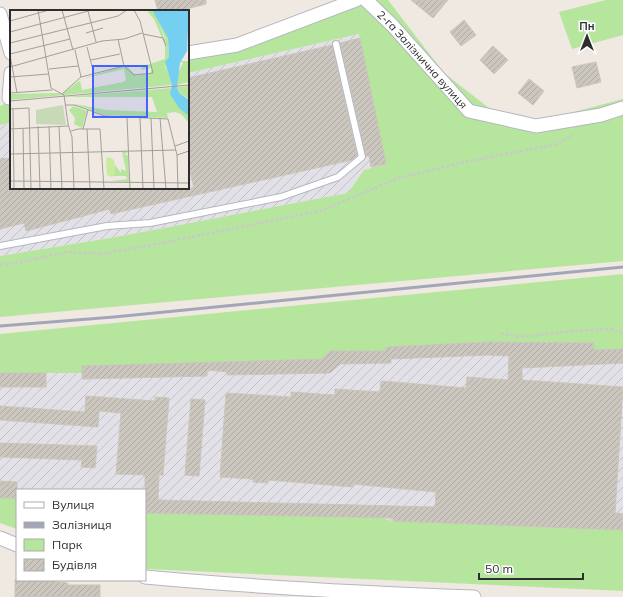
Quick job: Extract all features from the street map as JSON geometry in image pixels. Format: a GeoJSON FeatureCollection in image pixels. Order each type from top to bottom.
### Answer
{"type":"FeatureCollection","features":[{"type":"Feature","properties":{"kind":"street"},"geometry":{"type":"LineString","coordinates":[[189,53],[237,45],[356,0]]}},
{"type":"Feature","properties":{"kind":"street","name":"2-га Залізнична вулиця"},"geometry":{"type":"LineString","coordinates":[[366,0],[392,25],[469,111],[536,126],[601,115],[623,108]]}},
{"type":"Feature","properties":{"kind":"street"},"geometry":{"type":"LineString","coordinates":[[0,14],[10,49]]}},
{"type":"Feature","properties":{"kind":"street"},"geometry":{"type":"LineString","coordinates":[[7,99],[10,80]]}},
{"type":"Feature","properties":{"kind":"street"},"geometry":{"type":"LineString","coordinates":[[0,538],[16,545]]}},
{"type":"Feature","properties":{"kind":"street"},"geometry":{"type":"LineString","coordinates":[[146,577],[194,582],[393,595],[474,597]]}},
{"type":"Feature","properties":{"kind":"lane"},"geometry":{"type":"LineString","coordinates":[[0,246],[107,226],[150,223],[281,197],[338,177],[362,157],[336,44]]}},
{"type":"Feature","properties":{"kind":"path"},"geometry":{"type":"LineString","coordinates":[[0,265],[17,263],[67,252],[101,254],[155,245],[320,211],[399,178],[465,162],[557,144],[576,132]]}},
{"type":"Feature","properties":{"kind":"path"},"geometry":{"type":"LineString","coordinates":[[501,333],[519,337],[573,331],[611,330],[623,333]]}},
{"type":"Feature","properties":{"kind":"shaded area"},"geometry":{"type":"Polygon","coordinates":[[[360,34],[386,164],[364,170],[349,193],[116,237],[0,256],[0,125],[10,122],[10,189],[189,189],[189,73],[360,34]]]}},
{"type":"Feature","properties":{"kind":"shaded area"},"geometry":{"type":"Polygon","coordinates":[[[489,342],[593,343],[623,349],[623,530],[393,521],[382,518],[146,513],[146,489],[16,489],[16,498],[0,498],[0,373],[82,366],[322,359],[330,351],[386,351],[386,347],[489,342]]]}},
{"type":"Feature","properties":{"kind":"green space"},"geometry":{"type":"Polygon","coordinates":[[[365,0],[388,0],[444,73],[498,115],[536,122],[623,99],[623,261],[0,317],[0,256],[116,237],[348,193],[364,170],[386,164],[359,34],[189,73],[189,58],[365,0]]]}},
{"type":"Feature","properties":{"kind":"green space"},"geometry":{"type":"Polygon","coordinates":[[[606,0],[623,0],[623,35],[572,49],[559,12],[606,0]]]}},
{"type":"Feature","properties":{"kind":"green space"},"geometry":{"type":"Polygon","coordinates":[[[4,104],[10,105],[10,122],[0,125],[0,106],[4,104]]]}},
{"type":"Feature","properties":{"kind":"green space"},"geometry":{"type":"Polygon","coordinates":[[[623,274],[623,349],[594,350],[593,343],[489,342],[386,347],[386,351],[331,351],[322,359],[83,366],[82,373],[0,373],[0,334],[623,274]]]}},
{"type":"Feature","properties":{"kind":"green space"},"geometry":{"type":"Polygon","coordinates":[[[0,498],[16,498],[16,529],[0,523],[0,498]]]}},
{"type":"Feature","properties":{"kind":"green space"},"geometry":{"type":"Polygon","coordinates":[[[146,513],[382,518],[393,521],[623,530],[623,591],[146,569],[146,513]]]}},
{"type":"Feature","properties":{"kind":"building"},"geometry":{"type":"Polygon","coordinates":[[[155,0],[206,0],[206,4],[182,10],[158,10],[155,0]]]}},
{"type":"Feature","properties":{"kind":"building"},"geometry":{"type":"Polygon","coordinates":[[[411,0],[448,0],[433,18],[411,0]]]}},
{"type":"Feature","properties":{"kind":"building"},"geometry":{"type":"Polygon","coordinates":[[[464,20],[476,35],[461,46],[450,32],[464,20]]]}},
{"type":"Feature","properties":{"kind":"building"},"geometry":{"type":"Polygon","coordinates":[[[360,38],[386,164],[371,167],[369,156],[366,156],[340,43],[360,38]]]}},
{"type":"Feature","properties":{"kind":"building"},"geometry":{"type":"Polygon","coordinates":[[[332,45],[357,155],[352,160],[111,214],[110,209],[26,231],[24,223],[0,229],[0,159],[10,158],[10,189],[194,188],[189,166],[189,78],[332,45]]]}},
{"type":"Feature","properties":{"kind":"building"},"geometry":{"type":"Polygon","coordinates":[[[493,46],[508,60],[494,74],[480,60],[493,46]]]}},
{"type":"Feature","properties":{"kind":"building"},"geometry":{"type":"Polygon","coordinates":[[[596,62],[601,82],[577,88],[572,67],[596,62]]]}},
{"type":"Feature","properties":{"kind":"building"},"geometry":{"type":"Polygon","coordinates":[[[529,79],[544,91],[533,105],[518,93],[529,79]]]}},
{"type":"Feature","properties":{"kind":"building"},"geometry":{"type":"Polygon","coordinates":[[[489,342],[593,343],[594,350],[623,349],[623,363],[522,368],[522,380],[623,387],[615,513],[623,514],[623,530],[393,521],[393,518],[146,513],[145,475],[116,474],[121,413],[99,411],[98,427],[0,420],[0,406],[85,412],[86,396],[155,401],[155,397],[169,398],[163,475],[159,475],[158,500],[435,507],[436,492],[353,484],[353,487],[268,480],[268,483],[253,482],[253,479],[220,477],[226,393],[291,397],[291,392],[335,395],[335,389],[380,392],[381,381],[466,388],[467,377],[508,380],[509,356],[488,355],[391,359],[391,363],[340,364],[330,373],[227,375],[227,372],[207,370],[207,376],[82,379],[82,366],[322,359],[330,351],[386,351],[386,347],[489,342]]]}},
{"type":"Feature","properties":{"kind":"building"},"geometry":{"type":"Polygon","coordinates":[[[0,373],[46,373],[46,387],[0,387],[0,373]]]}},
{"type":"Feature","properties":{"kind":"building"},"geometry":{"type":"Polygon","coordinates":[[[191,399],[205,400],[199,476],[185,475],[191,399]]]}},
{"type":"Feature","properties":{"kind":"building"},"geometry":{"type":"Polygon","coordinates":[[[0,443],[97,446],[95,468],[81,467],[82,460],[0,457],[0,443]]]}},
{"type":"Feature","properties":{"kind":"building"},"geometry":{"type":"Polygon","coordinates":[[[0,481],[17,482],[16,498],[0,498],[0,481]]]}},
{"type":"Feature","properties":{"kind":"building"},"geometry":{"type":"Polygon","coordinates":[[[15,580],[68,583],[67,585],[100,585],[100,597],[15,597],[15,580]]]}},
{"type":"Feature","properties":{"kind":"railway"},"geometry":{"type":"LineString","coordinates":[[0,326],[114,317],[623,267]]}}]}
